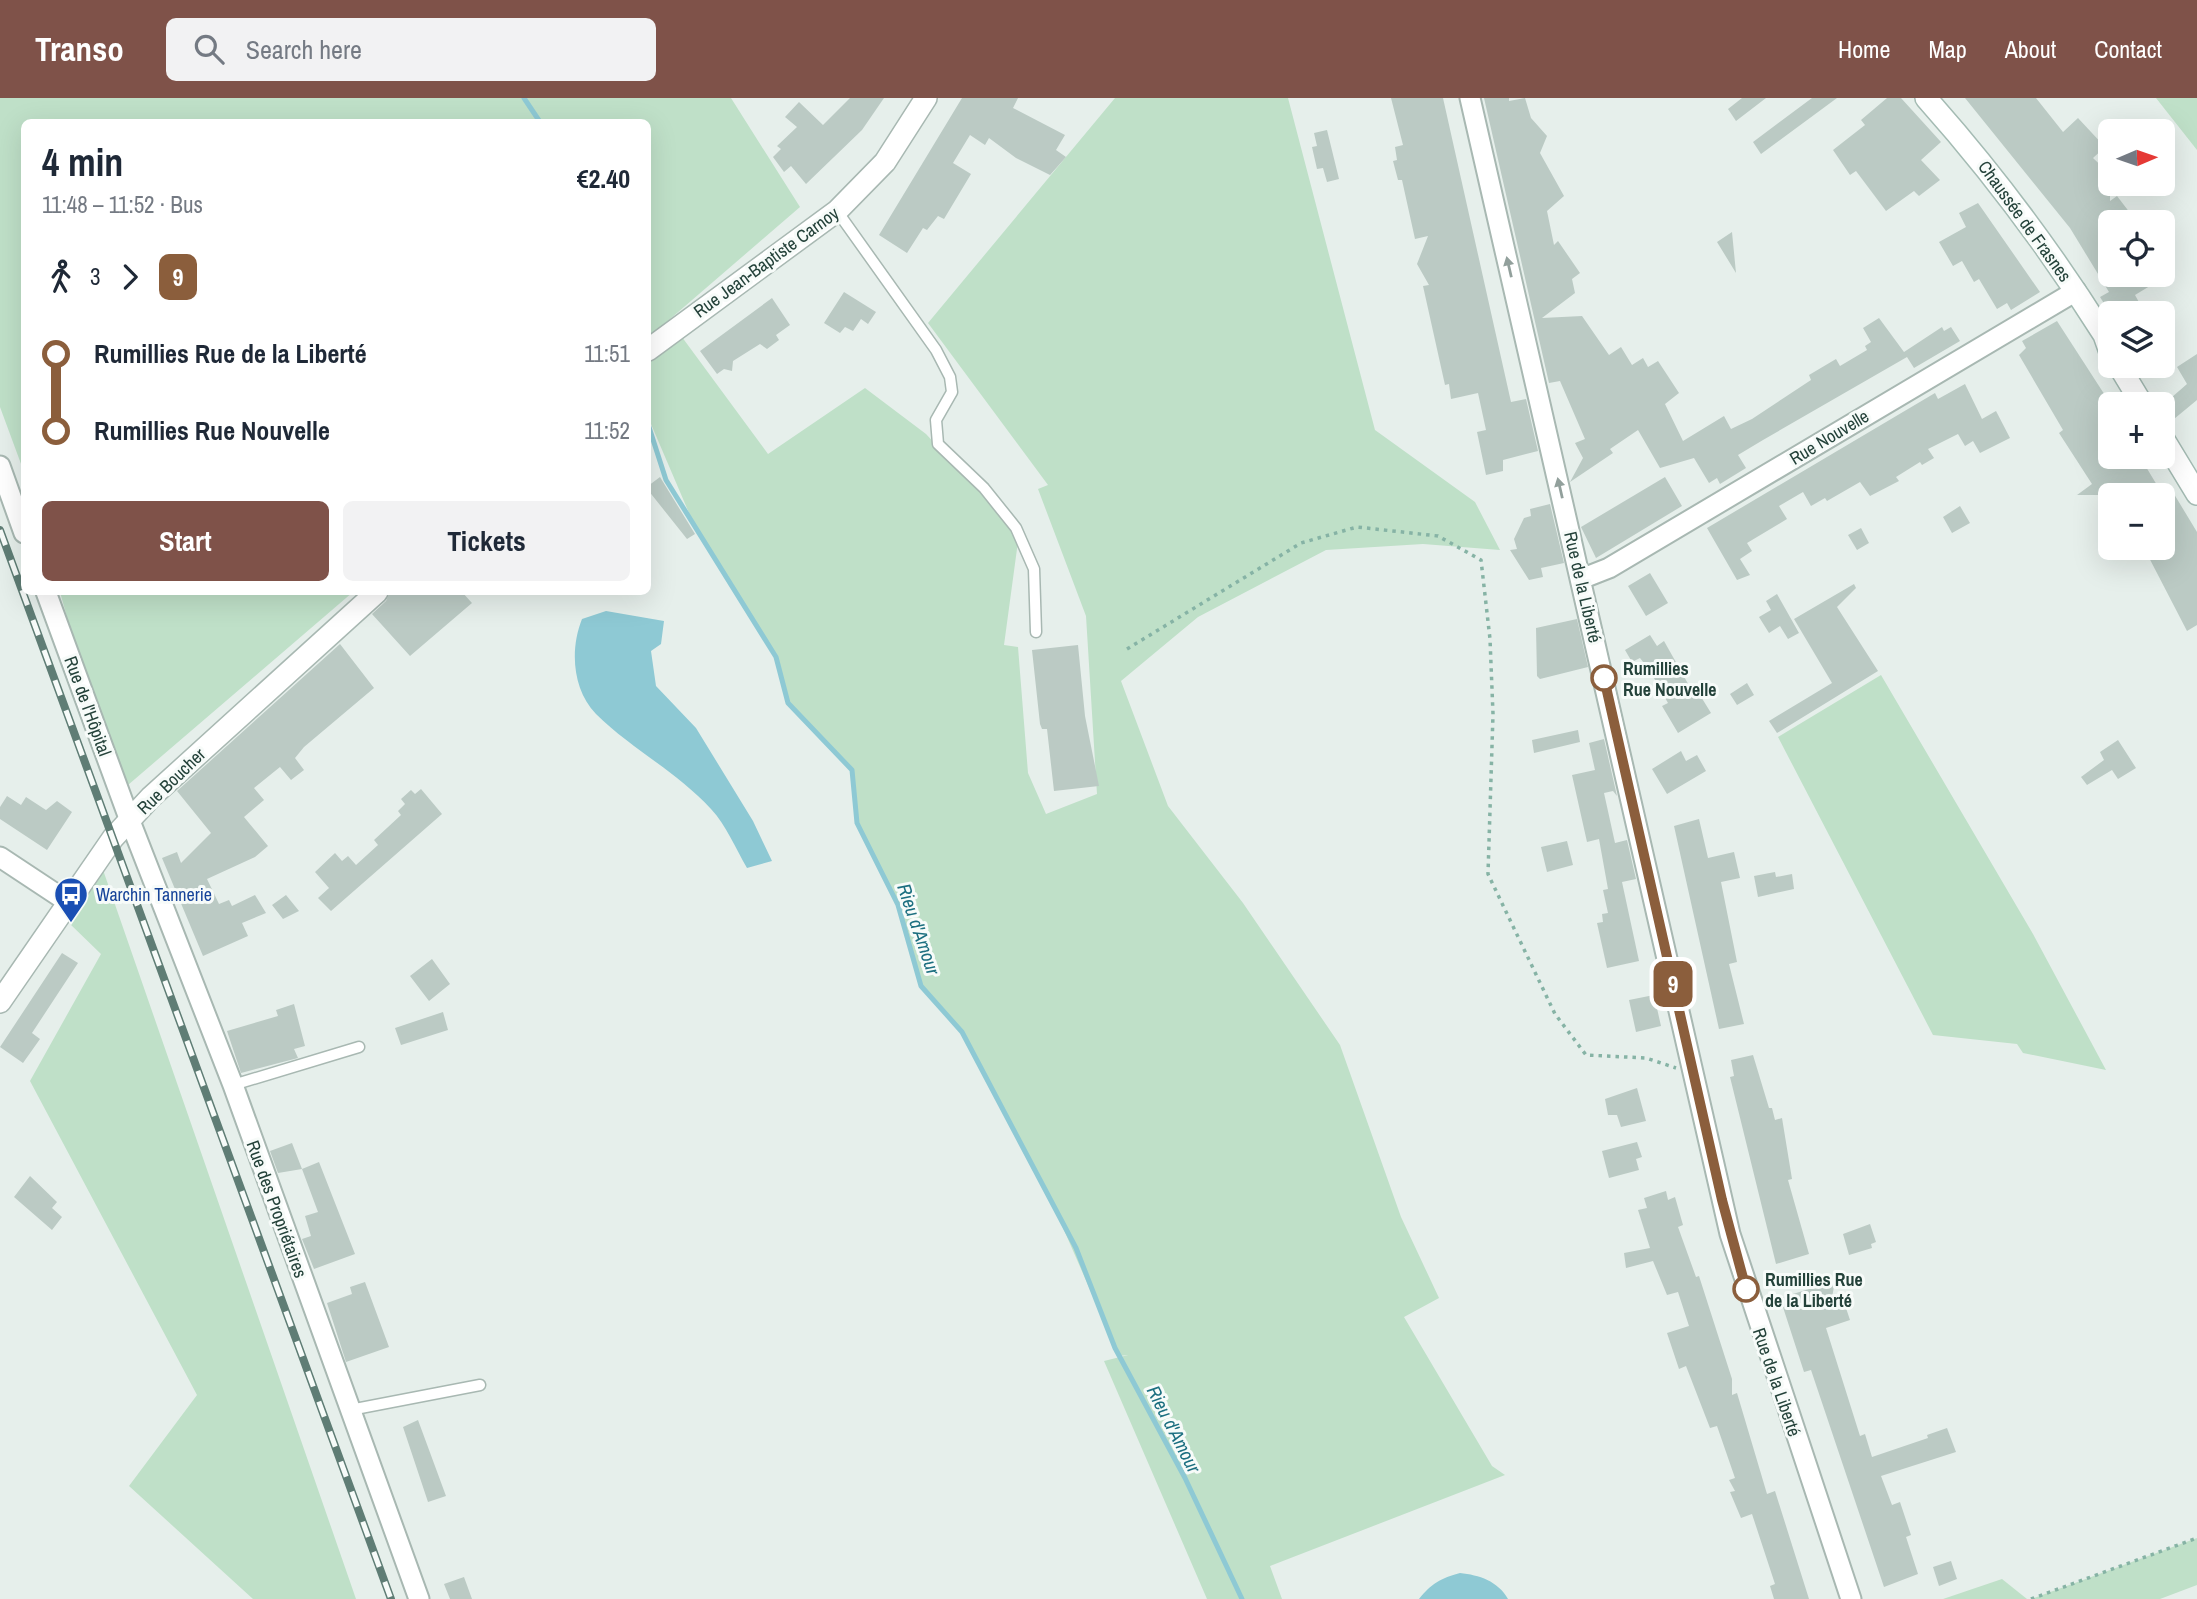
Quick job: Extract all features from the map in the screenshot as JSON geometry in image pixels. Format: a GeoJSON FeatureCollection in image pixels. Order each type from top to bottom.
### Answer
{"type":"FeatureCollection","features":[{"type":"Feature","properties":{"kind":"street","name":"Rue Jean-Baptiste Carnoy"},"geometry":{"type":"LineString","coordinates":[[651,348],[837,211],[885,162],[926,98]]}},
{"type":"Feature","properties":{"kind":"street","name":"Rue de la Liberté"},"geometry":{"type":"LineString","coordinates":[[1470,98],[1722,1200],[1747,1290],[1851,1599]]}},
{"type":"Feature","properties":{"kind":"street","name":"Chaussée de Frasnes"},"geometry":{"type":"LineString","coordinates":[[1926,98],[1990,171],[2098,326]]}},
{"type":"Feature","properties":{"kind":"street","name":"Rue Nouvelle"},"geometry":{"type":"LineString","coordinates":[[1581,579],[1609,568],[2076,291]]}},
{"type":"Feature","properties":{"kind":"street"},"geometry":{"type":"LineString","coordinates":[[2175,458],[2197,494]]}},
{"type":"Feature","properties":{"kind":"street"},"geometry":{"type":"LineString","coordinates":[[0,466],[21,525]]}},
{"type":"Feature","properties":{"kind":"street","name":"Rue de l'Hôpital"},"geometry":{"type":"LineString","coordinates":[[47,595],[130,821]]}},
{"type":"Feature","properties":{"kind":"street","name":"Rue Boucher"},"geometry":{"type":"LineString","coordinates":[[0,1002],[105,847],[151,797],[374,595]]}},
{"type":"Feature","properties":{"kind":"street","name":"Rue des Propriétaires"},"geometry":{"type":"LineString","coordinates":[[130,821],[233,1086],[419,1599]]}},
{"type":"Feature","properties":{"kind":"street"},"geometry":{"type":"LineString","coordinates":[[0,858],[68,902]]}},
{"type":"Feature","properties":{"kind":"lane"},"geometry":{"type":"LineString","coordinates":[[837,211],[936,350],[950,377],[952,392],[936,420],[938,444],[984,488],[1016,528],[1034,569],[1036,632]]}},
{"type":"Feature","properties":{"kind":"lane"},"geometry":{"type":"LineString","coordinates":[[233,1086],[359,1047]]}},
{"type":"Feature","properties":{"kind":"lane"},"geometry":{"type":"LineString","coordinates":[[349,1410],[480,1385]]}},
{"type":"Feature","properties":{"kind":"path"},"geometry":{"type":"LineString","coordinates":[[1126,649],[1301,543],[1357,527],[1438,536],[1481,560],[1490,639],[1493,714],[1488,874],[1555,1014],[1586,1055],[1646,1058],[1679,1069],[1691,1067]]}},
{"type":"Feature","properties":{"kind":"path"},"geometry":{"type":"LineString","coordinates":[[2031,1599],[2197,1538]]}},
{"type":"Feature","properties":{"kind":"green space"},"geometry":{"type":"Polygon","coordinates":[[[0,98],[731,98],[800,207],[651,335],[651,119],[21,119],[21,464],[0,407],[0,98]]]}},
{"type":"Feature","properties":{"kind":"green space"},"geometry":{"type":"Polygon","coordinates":[[[1115,98],[1288,98],[1375,430],[1475,502],[1500,550],[1423,544],[1326,550],[1198,617],[1121,681],[1168,806],[1243,903],[1340,1045],[1401,1217],[1439,1298],[1404,1317],[1492,1466],[1505,1475],[1270,1566],[1282,1599],[1207,1599],[1104,1361],[1128,1355],[1119,1356],[1057,1214],[962,1032],[921,986],[895,899],[857,823],[852,770],[788,703],[776,657],[695,527],[651,424],[651,352],[679,333],[768,454],[865,388],[926,434],[1019,534],[1004,645],[1018,647],[1028,773],[1046,814],[1097,794],[1086,616],[1038,489],[1048,485],[928,323],[1115,98]]]}},
{"type":"Feature","properties":{"kind":"green space"},"geometry":{"type":"Polygon","coordinates":[[[2156,98],[2197,98],[2197,150],[2175,119],[2156,98]]]}},
{"type":"Feature","properties":{"kind":"green space"},"geometry":{"type":"Polygon","coordinates":[[[61,595],[350,595],[128,785],[78,657],[61,595]]]}},
{"type":"Feature","properties":{"kind":"green space"},"geometry":{"type":"Polygon","coordinates":[[[1881,675],[2033,934],[2106,1070],[2023,1053],[2017,1044],[1933,1035],[1778,737],[1881,675]]]}},
{"type":"Feature","properties":{"kind":"green space"},"geometry":{"type":"Polygon","coordinates":[[[102,867],[356,1599],[253,1599],[129,1486],[197,1395],[30,1081],[101,954],[70,924],[102,867]]]}},
{"type":"Feature","properties":{"kind":"green space"},"geometry":{"type":"Polygon","coordinates":[[[2197,1538],[2197,1585],[2160,1599],[2031,1599],[2197,1538]]]}},
{"type":"Feature","properties":{"kind":"green space"},"geometry":{"type":"Polygon","coordinates":[[[2002,1579],[2027,1599],[1943,1599],[2002,1579]]]}},
{"type":"Feature","properties":{"kind":"water"},"geometry":{"type":"Polygon","coordinates":[[[606,611],[664,621],[661,644],[651,651],[656,686],[696,728],[753,821],[772,861],[747,868],[711,809],[683,783],[623,738],[588,704],[575,668],[578,631],[582,619],[606,611]]]}},
{"type":"Feature","properties":{"kind":"water"},"geometry":{"type":"Polygon","coordinates":[[[1460,1573],[1487,1580],[1499,1588],[1508,1599],[1419,1599],[1437,1582],[1460,1573]]]}},
{"type":"Feature","properties":{"kind":"building"},"geometry":{"type":"Polygon","coordinates":[[[850,98],[884,98],[862,130],[806,184],[791,166],[784,172],[773,157],[781,149],[777,146],[797,127],[785,117],[799,102],[823,125],[850,98]]]}},
{"type":"Feature","properties":{"kind":"building"},"geometry":{"type":"Polygon","coordinates":[[[962,98],[1018,98],[1013,108],[1065,135],[1056,150],[1066,157],[1050,175],[1016,158],[989,138],[985,145],[970,135],[953,163],[971,174],[944,219],[938,216],[927,230],[923,228],[907,253],[879,235],[962,98]]]}},
{"type":"Feature","properties":{"kind":"building"},"geometry":{"type":"Polygon","coordinates":[[[1391,98],[1443,98],[1511,402],[1526,399],[1538,451],[1503,460],[1503,471],[1486,475],[1477,432],[1486,430],[1478,393],[1451,399],[1449,384],[1445,385],[1423,286],[1429,285],[1417,264],[1428,236],[1415,239],[1402,180],[1398,180],[1393,161],[1397,160],[1395,147],[1403,145],[1391,98]]]}},
{"type":"Feature","properties":{"kind":"building"},"geometry":{"type":"Polygon","coordinates":[[[1484,98],[1509,98],[1509,101],[1525,98],[1531,118],[1547,136],[1540,153],[1564,196],[1547,211],[1554,245],[1558,241],[1580,273],[1572,279],[1575,293],[1542,318],[1582,316],[1609,355],[1621,347],[1632,365],[1643,358],[1648,367],[1658,361],[1679,393],[1665,404],[1683,441],[1724,416],[1731,429],[1752,419],[1811,380],[1809,375],[1836,359],[1840,366],[1867,350],[1865,346],[1871,342],[1863,328],[1879,318],[1904,352],[1942,327],[1944,331],[1951,327],[1960,341],[1914,368],[1907,357],[1763,440],[1738,455],[1746,468],[1720,484],[1717,478],[1709,483],[1694,458],[1660,468],[1638,430],[1610,449],[1613,453],[1570,482],[1583,458],[1575,443],[1585,439],[1560,381],[1549,383],[1484,98]]]}},
{"type":"Feature","properties":{"kind":"building"},"geometry":{"type":"Polygon","coordinates":[[[1742,98],[1766,98],[1736,121],[1728,109],[1742,98]]]}},
{"type":"Feature","properties":{"kind":"building"},"geometry":{"type":"Polygon","coordinates":[[[1812,98],[1837,98],[1761,154],[1753,142],[1812,98]]]}},
{"type":"Feature","properties":{"kind":"building"},"geometry":{"type":"Polygon","coordinates":[[[1887,98],[1901,98],[1941,142],[1921,160],[1940,180],[1919,196],[1914,191],[1886,211],[1856,171],[1850,175],[1833,150],[1865,125],[1861,120],[1887,98]]]}},
{"type":"Feature","properties":{"kind":"building"},"geometry":{"type":"Polygon","coordinates":[[[1965,98],[2036,98],[2063,132],[2078,118],[2098,139],[2098,153],[2093,158],[2098,163],[2098,196],[2110,196],[2110,201],[2117,196],[2128,210],[2098,210],[2098,274],[2070,228],[1965,98]]]}},
{"type":"Feature","properties":{"kind":"building"},"geometry":{"type":"Polygon","coordinates":[[[1327,130],[1339,179],[1327,182],[1323,168],[1317,169],[1312,147],[1317,146],[1314,133],[1327,130]]]}},
{"type":"Feature","properties":{"kind":"building"},"geometry":{"type":"Polygon","coordinates":[[[1978,203],[2040,292],[2011,310],[2007,303],[1997,309],[1979,279],[1974,282],[1962,261],[1953,266],[1939,242],[1966,227],[1959,213],[1978,203]]]}},
{"type":"Feature","properties":{"kind":"building"},"geometry":{"type":"Polygon","coordinates":[[[1732,232],[1736,273],[1717,242],[1732,232]]]}},
{"type":"Feature","properties":{"kind":"building"},"geometry":{"type":"Polygon","coordinates":[[[2106,287],[2148,287],[2135,295],[2138,301],[2102,301],[2100,297],[2109,292],[2106,287]]]}},
{"type":"Feature","properties":{"kind":"building"},"geometry":{"type":"Polygon","coordinates":[[[844,292],[876,312],[868,324],[861,319],[853,331],[845,327],[840,333],[824,323],[844,292]]]}},
{"type":"Feature","properties":{"kind":"building"},"geometry":{"type":"Polygon","coordinates":[[[772,298],[790,325],[776,335],[779,340],[767,349],[760,344],[733,361],[732,371],[724,369],[717,374],[700,351],[772,298]]]}},
{"type":"Feature","properties":{"kind":"building"},"geometry":{"type":"Polygon","coordinates":[[[2057,321],[2103,392],[2098,392],[2098,469],[2147,469],[2156,483],[2098,483],[2098,495],[2077,495],[2092,484],[2059,433],[2063,430],[2019,355],[2026,348],[2022,341],[2057,321]]]}},
{"type":"Feature","properties":{"kind":"building"},"geometry":{"type":"Polygon","coordinates":[[[2197,354],[2197,400],[2175,418],[2175,394],[2187,384],[2177,367],[2197,354]]]}},
{"type":"Feature","properties":{"kind":"building"},"geometry":{"type":"Polygon","coordinates":[[[1965,384],[1982,419],[1996,411],[2010,438],[1980,453],[1973,441],[1965,446],[1958,434],[1928,449],[1934,458],[1922,465],[1920,462],[1896,477],[1899,481],[1870,496],[1860,482],[1827,501],[1825,498],[1811,506],[1803,492],[1779,506],[1787,519],[1747,543],[1752,551],[1740,559],[1750,575],[1737,580],[1707,528],[1935,393],[1938,399],[1965,384]]]}},
{"type":"Feature","properties":{"kind":"building"},"geometry":{"type":"Polygon","coordinates":[[[660,477],[695,534],[687,539],[651,494],[651,484],[660,477]]]}},
{"type":"Feature","properties":{"kind":"building"},"geometry":{"type":"Polygon","coordinates":[[[1665,477],[1682,506],[1596,558],[1581,527],[1665,477]]]}},
{"type":"Feature","properties":{"kind":"building"},"geometry":{"type":"Polygon","coordinates":[[[2175,496],[2197,532],[2197,625],[2187,631],[2150,560],[2175,560],[2175,496]]]}},
{"type":"Feature","properties":{"kind":"building"},"geometry":{"type":"Polygon","coordinates":[[[1550,504],[1564,563],[1541,568],[1543,577],[1529,580],[1510,550],[1517,549],[1514,539],[1524,518],[1531,516],[1530,509],[1550,504]]]}},
{"type":"Feature","properties":{"kind":"building"},"geometry":{"type":"Polygon","coordinates":[[[1960,506],[1970,523],[1952,533],[1943,517],[1960,506]]]}},
{"type":"Feature","properties":{"kind":"building"},"geometry":{"type":"Polygon","coordinates":[[[1861,528],[1869,543],[1857,550],[1848,535],[1861,528]]]}},
{"type":"Feature","properties":{"kind":"building"},"geometry":{"type":"Polygon","coordinates":[[[1650,573],[1668,603],[1646,616],[1628,586],[1650,573]]]}},
{"type":"Feature","properties":{"kind":"building"},"geometry":{"type":"Polygon","coordinates":[[[1854,584],[1856,588],[1837,607],[1878,671],[1777,733],[1769,721],[1832,683],[1794,619],[1854,584]]]}},
{"type":"Feature","properties":{"kind":"building"},"geometry":{"type":"Polygon","coordinates":[[[1777,594],[1799,633],[1788,639],[1780,626],[1769,633],[1759,617],[1771,610],[1766,601],[1777,594]]]}},
{"type":"Feature","properties":{"kind":"building"},"geometry":{"type":"Polygon","coordinates":[[[389,595],[465,595],[472,603],[410,656],[372,614],[389,595]]]}},
{"type":"Feature","properties":{"kind":"building"},"geometry":{"type":"Polygon","coordinates":[[[1577,619],[1588,667],[1540,679],[1537,676],[1536,628],[1577,619]]]}},
{"type":"Feature","properties":{"kind":"building"},"geometry":{"type":"Polygon","coordinates":[[[1650,635],[1657,646],[1664,641],[1691,689],[1695,687],[1711,713],[1678,733],[1662,706],[1668,703],[1650,671],[1640,658],[1632,662],[1625,650],[1650,635]]]}},
{"type":"Feature","properties":{"kind":"building"},"geometry":{"type":"Polygon","coordinates":[[[340,644],[374,688],[304,747],[295,758],[304,770],[291,780],[280,767],[254,788],[264,800],[244,817],[268,846],[255,857],[207,879],[219,904],[229,900],[232,906],[255,895],[266,913],[242,923],[248,936],[203,956],[162,858],[177,852],[181,863],[211,833],[177,791],[340,644]]]}},
{"type":"Feature","properties":{"kind":"building"},"geometry":{"type":"Polygon","coordinates":[[[1078,645],[1085,716],[1099,786],[1054,791],[1047,729],[1042,729],[1040,724],[1032,650],[1078,645]]]}},
{"type":"Feature","properties":{"kind":"building"},"geometry":{"type":"Polygon","coordinates":[[[1747,683],[1754,695],[1737,705],[1730,694],[1747,683]]]}},
{"type":"Feature","properties":{"kind":"building"},"geometry":{"type":"Polygon","coordinates":[[[1578,730],[1580,742],[1534,753],[1532,740],[1578,730]]]}},
{"type":"Feature","properties":{"kind":"building"},"geometry":{"type":"Polygon","coordinates":[[[1604,739],[1617,796],[1613,791],[1604,793],[1615,843],[1627,840],[1636,879],[1622,882],[1639,961],[1607,968],[1597,923],[1603,922],[1602,914],[1608,913],[1603,890],[1608,889],[1599,839],[1587,842],[1572,775],[1595,770],[1589,743],[1604,739]]]}},
{"type":"Feature","properties":{"kind":"building"},"geometry":{"type":"Polygon","coordinates":[[[2118,740],[2136,768],[2118,779],[2112,770],[2087,785],[2081,777],[2104,760],[2100,752],[2118,740]]]}},
{"type":"Feature","properties":{"kind":"building"},"geometry":{"type":"Polygon","coordinates":[[[1681,751],[1686,761],[1697,755],[1706,771],[1667,794],[1652,769],[1681,751]]]}},
{"type":"Feature","properties":{"kind":"building"},"geometry":{"type":"Polygon","coordinates":[[[421,789],[442,814],[331,911],[318,898],[329,888],[315,872],[335,853],[342,861],[348,856],[356,865],[378,845],[374,840],[401,815],[398,811],[405,804],[401,799],[411,790],[415,794],[421,789]]]}},
{"type":"Feature","properties":{"kind":"building"},"geometry":{"type":"Polygon","coordinates":[[[7,796],[21,805],[26,797],[46,810],[57,801],[72,812],[47,850],[0,819],[0,807],[7,796]]]}},
{"type":"Feature","properties":{"kind":"building"},"geometry":{"type":"Polygon","coordinates":[[[1699,819],[1708,858],[1734,852],[1740,878],[1721,882],[1737,962],[1729,964],[1744,1024],[1719,1029],[1674,826],[1699,819]]]}},
{"type":"Feature","properties":{"kind":"building"},"geometry":{"type":"Polygon","coordinates":[[[1567,841],[1573,865],[1547,872],[1541,847],[1567,841]]]}},
{"type":"Feature","properties":{"kind":"building"},"geometry":{"type":"Polygon","coordinates":[[[1775,872],[1776,877],[1792,874],[1794,889],[1758,897],[1754,876],[1775,872]]]}},
{"type":"Feature","properties":{"kind":"building"},"geometry":{"type":"Polygon","coordinates":[[[286,895],[299,911],[283,919],[272,905],[286,895]]]}},
{"type":"Feature","properties":{"kind":"building"},"geometry":{"type":"Polygon","coordinates":[[[62,953],[78,963],[32,1033],[40,1039],[23,1063],[0,1047],[62,953]]]}},
{"type":"Feature","properties":{"kind":"building"},"geometry":{"type":"Polygon","coordinates":[[[432,959],[450,984],[429,1001],[410,976],[432,959]]]}},
{"type":"Feature","properties":{"kind":"building"},"geometry":{"type":"Polygon","coordinates":[[[1654,995],[1661,1026],[1636,1032],[1629,1000],[1654,995]]]}},
{"type":"Feature","properties":{"kind":"building"},"geometry":{"type":"Polygon","coordinates":[[[294,1004],[305,1046],[294,1049],[298,1058],[241,1073],[227,1031],[278,1016],[276,1010],[294,1004]]]}},
{"type":"Feature","properties":{"kind":"building"},"geometry":{"type":"Polygon","coordinates":[[[443,1012],[448,1030],[401,1045],[395,1028],[443,1012]]]}},
{"type":"Feature","properties":{"kind":"building"},"geometry":{"type":"Polygon","coordinates":[[[1753,1055],[1769,1108],[1772,1108],[1775,1120],[1782,1118],[1792,1179],[1788,1180],[1809,1254],[1776,1264],[1730,1077],[1734,1076],[1731,1060],[1753,1055]]]}},
{"type":"Feature","properties":{"kind":"building"},"geometry":{"type":"Polygon","coordinates":[[[1637,1088],[1646,1121],[1621,1127],[1617,1115],[1608,1115],[1605,1099],[1637,1088]]]}},
{"type":"Feature","properties":{"kind":"building"},"geometry":{"type":"Polygon","coordinates":[[[1637,1142],[1642,1157],[1636,1159],[1639,1170],[1609,1178],[1602,1151],[1637,1142]]]}},
{"type":"Feature","properties":{"kind":"building"},"geometry":{"type":"Polygon","coordinates":[[[292,1143],[302,1169],[278,1173],[270,1151],[292,1143]]]}},
{"type":"Feature","properties":{"kind":"building"},"geometry":{"type":"Polygon","coordinates":[[[319,1162],[355,1254],[314,1269],[302,1239],[311,1236],[305,1216],[318,1212],[302,1169],[319,1162]]]}},
{"type":"Feature","properties":{"kind":"building"},"geometry":{"type":"Polygon","coordinates":[[[30,1176],[57,1202],[52,1208],[62,1217],[52,1230],[14,1197],[30,1176]]]}},
{"type":"Feature","properties":{"kind":"building"},"geometry":{"type":"Polygon","coordinates":[[[1666,1191],[1668,1200],[1675,1197],[1683,1225],[1678,1227],[1696,1277],[1699,1276],[1732,1379],[1732,1395],[1737,1393],[1767,1494],[1775,1491],[1809,1599],[1774,1599],[1770,1586],[1775,1584],[1752,1514],[1741,1518],[1730,1492],[1735,1491],[1729,1480],[1735,1478],[1717,1426],[1710,1428],[1686,1366],[1679,1369],[1667,1333],[1689,1326],[1678,1292],[1667,1295],[1653,1261],[1626,1268],[1624,1253],[1650,1248],[1638,1210],[1647,1208],[1644,1198],[1666,1191]]]}},
{"type":"Feature","properties":{"kind":"building"},"geometry":{"type":"Polygon","coordinates":[[[1870,1224],[1876,1242],[1871,1244],[1872,1248],[1849,1255],[1843,1234],[1870,1224]]]}},
{"type":"Feature","properties":{"kind":"building"},"geometry":{"type":"Polygon","coordinates":[[[1835,1281],[1831,1303],[1843,1299],[1850,1320],[1826,1328],[1860,1436],[1865,1434],[1872,1457],[1928,1438],[1927,1435],[1947,1428],[1956,1452],[1881,1476],[1892,1505],[1900,1502],[1911,1535],[1906,1537],[1918,1574],[1884,1587],[1811,1370],[1804,1372],[1780,1298],[1835,1281]]]}},
{"type":"Feature","properties":{"kind":"building"},"geometry":{"type":"Polygon","coordinates":[[[365,1282],[389,1347],[346,1362],[327,1303],[352,1294],[350,1287],[365,1282]]]}},
{"type":"Feature","properties":{"kind":"building"},"geometry":{"type":"Polygon","coordinates":[[[418,1420],[446,1496],[428,1502],[403,1427],[418,1420]]]}},
{"type":"Feature","properties":{"kind":"building"},"geometry":{"type":"Polygon","coordinates":[[[1951,1561],[1957,1579],[1939,1586],[1933,1567],[1951,1561]]]}},
{"type":"Feature","properties":{"kind":"building"},"geometry":{"type":"Polygon","coordinates":[[[464,1577],[472,1599],[450,1599],[444,1584],[464,1577]]]}},
{"type":"Feature","properties":{"kind":"waterway","name":"Rieu d'Amour"},"geometry":{"type":"LineString","coordinates":[[524,98],[538,119]]}},
{"type":"Feature","properties":{"kind":"waterway","name":"Rieu d'Amour"},"geometry":{"type":"LineString","coordinates":[[651,433],[666,480],[776,657],[788,703],[852,770],[857,823],[898,905],[921,986],[962,1032],[1076,1248],[1115,1348],[1185,1478],[1242,1599]]}},
{"type":"Feature","properties":{"kind":"railway"},"geometry":{"type":"LineString","coordinates":[[0,530],[21,587]]}},
{"type":"Feature","properties":{"kind":"railway"},"geometry":{"type":"LineString","coordinates":[[24,595],[391,1599]]}},
{"type":"Feature","properties":{"kind":"bus line","name":"9"},"geometry":{"type":"LineString","coordinates":[[1604,678],[1722,1200],[1746,1289]]}},
{"type":"Feature","properties":{"kind":"place","name":"Rumillies Rue Nouvelle"},"geometry":{"type":"Point","coordinates":[1604,678]}},
{"type":"Feature","properties":{"kind":"place","name":"Warchin Tannerie"},"geometry":{"type":"Point","coordinates":[71,924]}},
{"type":"Feature","properties":{"kind":"place","name":"Rumillies Rue de la Liberté"},"geometry":{"type":"Point","coordinates":[1746,1289]}}]}
